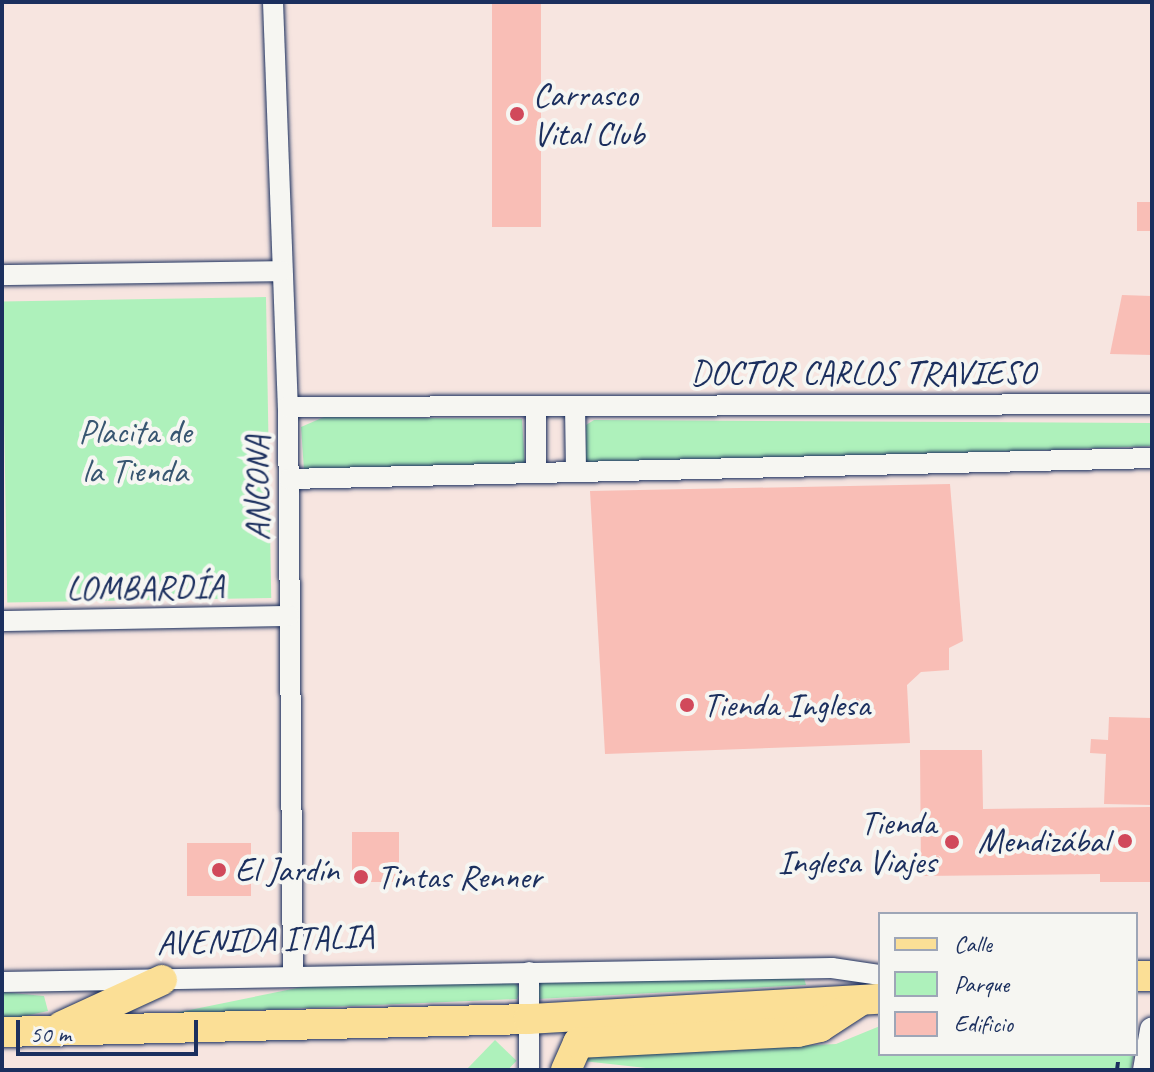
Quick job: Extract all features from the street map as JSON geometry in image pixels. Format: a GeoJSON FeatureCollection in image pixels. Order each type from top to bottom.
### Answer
{"type":"FeatureCollection","features":[{"type":"Feature","properties":{"kind":"main road"},"geometry":{"type":"LineString","coordinates":[[50,1031],[162,980]]}},
{"type":"Feature","properties":{"kind":"main road"},"geometry":{"type":"LineString","coordinates":[[2,1032],[529,1019],[869,1000]]}},
{"type":"Feature","properties":{"kind":"main road"},"geometry":{"type":"LineString","coordinates":[[566,1070],[578,1043],[798,1032],[820,1027],[869,1000]]}},
{"type":"Feature","properties":{"kind":"street","name":"ANCONA"},"geometry":{"type":"LineString","coordinates":[[273,2],[288,407],[293,975]]}},
{"type":"Feature","properties":{"kind":"street"},"geometry":{"type":"LineString","coordinates":[[2,275],[281,271]]}},
{"type":"Feature","properties":{"kind":"street","name":"DOCTOR CARLOS TRAVIESO"},"geometry":{"type":"LineString","coordinates":[[288,407],[1152,404]]}},
{"type":"Feature","properties":{"kind":"street"},"geometry":{"type":"LineString","coordinates":[[536,406],[536,473]]}},
{"type":"Feature","properties":{"kind":"street"},"geometry":{"type":"LineString","coordinates":[[575,406],[576,472]]}},
{"type":"Feature","properties":{"kind":"street"},"geometry":{"type":"LineString","coordinates":[[289,479],[1152,458]]}},
{"type":"Feature","properties":{"kind":"street","name":"LOMBARDÍA"},"geometry":{"type":"LineString","coordinates":[[2,621],[289,616]]}},
{"type":"Feature","properties":{"kind":"street","name":"AVENIDA ITALIA"},"geometry":{"type":"LineString","coordinates":[[2,982],[832,968],[878,975]]}},
{"type":"Feature","properties":{"kind":"street"},"geometry":{"type":"LineString","coordinates":[[529,972],[529,1070]]}},
{"type":"Feature","properties":{"kind":"street"},"geometry":{"type":"LineString","coordinates":[[1145,1070],[1152,1030]]}},
{"type":"Feature","properties":{"kind":"green space","name":"Placita de la Tienda"},"geometry":{"type":"Polygon","coordinates":[[[266,297],[271,598],[7,603],[2,302],[266,297]]]}},
{"type":"Feature","properties":{"kind":"green space"},"geometry":{"type":"Polygon","coordinates":[[[324,417],[522,419],[525,466],[304,470],[301,427],[324,417]]]}},
{"type":"Feature","properties":{"kind":"green space"},"geometry":{"type":"Polygon","coordinates":[[[594,420],[1152,423],[1152,446],[595,467],[586,462],[586,425],[594,420]]]}},
{"type":"Feature","properties":{"kind":"green space"},"geometry":{"type":"Polygon","coordinates":[[[804,978],[806,985],[537,999],[538,983],[804,978]]]}},
{"type":"Feature","properties":{"kind":"green space"},"geometry":{"type":"Polygon","coordinates":[[[514,983],[521,988],[517,999],[170,1014],[307,986],[514,983]]]}},
{"type":"Feature","properties":{"kind":"green space"},"geometry":{"type":"Polygon","coordinates":[[[2,992],[44,996],[48,1011],[2,1021],[2,992]]]}},
{"type":"Feature","properties":{"kind":"green space"},"geometry":{"type":"Polygon","coordinates":[[[878,1027],[878,1056],[1134,1056],[1131,1070],[664,1070],[583,1061],[586,1056],[836,1044],[878,1027]]]}},
{"type":"Feature","properties":{"kind":"green space"},"geometry":{"type":"Polygon","coordinates":[[[495,1040],[517,1061],[508,1070],[466,1070],[495,1040]]]}},
{"type":"Feature","properties":{"kind":"building","name":"Carrasco Vital Club"},"geometry":{"type":"Polygon","coordinates":[[[492,2],[541,2],[541,227],[492,227],[492,2]]]}},
{"type":"Feature","properties":{"kind":"building"},"geometry":{"type":"Polygon","coordinates":[[[1137,202],[1152,202],[1152,231],[1137,231],[1137,202]]]}},
{"type":"Feature","properties":{"kind":"building"},"geometry":{"type":"Polygon","coordinates":[[[1122,295],[1152,296],[1152,355],[1110,354],[1122,295]]]}},
{"type":"Feature","properties":{"kind":"building"},"geometry":{"type":"Polygon","coordinates":[[[950,484],[963,641],[949,648],[949,670],[921,672],[907,685],[910,743],[605,754],[590,491],[950,484]]]}},
{"type":"Feature","properties":{"kind":"building"},"geometry":{"type":"Polygon","coordinates":[[[1109,717],[1152,718],[1152,805],[1104,804],[1106,754],[1090,753],[1091,739],[1108,740],[1109,717]]]}},
{"type":"Feature","properties":{"kind":"building"},"geometry":{"type":"Polygon","coordinates":[[[920,750],[982,750],[983,809],[1150,807],[1151,882],[1100,882],[1100,874],[921,876],[920,750]]]}},
{"type":"Feature","properties":{"kind":"building"},"geometry":{"type":"Polygon","coordinates":[[[352,832],[399,832],[399,882],[352,882],[352,832]]]}},
{"type":"Feature","properties":{"kind":"building","name":"El Jardín"},"geometry":{"type":"Polygon","coordinates":[[[187,843],[251,843],[251,896],[187,896],[187,843]]]}},
{"type":"Feature","properties":{"kind":"place","name":"Carrasco Vital Club"},"geometry":{"type":"Point","coordinates":[517,114]}},
{"type":"Feature","properties":{"kind":"place","name":"Tienda Inglesa"},"geometry":{"type":"Point","coordinates":[687,705]}},
{"type":"Feature","properties":{"kind":"place","name":"Mendizábal"},"geometry":{"type":"Point","coordinates":[1125,841]}},
{"type":"Feature","properties":{"kind":"place","name":"Tienda Inglesa Viajes"},"geometry":{"type":"Point","coordinates":[952,842]}},
{"type":"Feature","properties":{"kind":"place","name":"El Jardín"},"geometry":{"type":"Point","coordinates":[219,870]}},
{"type":"Feature","properties":{"kind":"place","name":"Tintas Renner"},"geometry":{"type":"Point","coordinates":[361,877]}}]}
